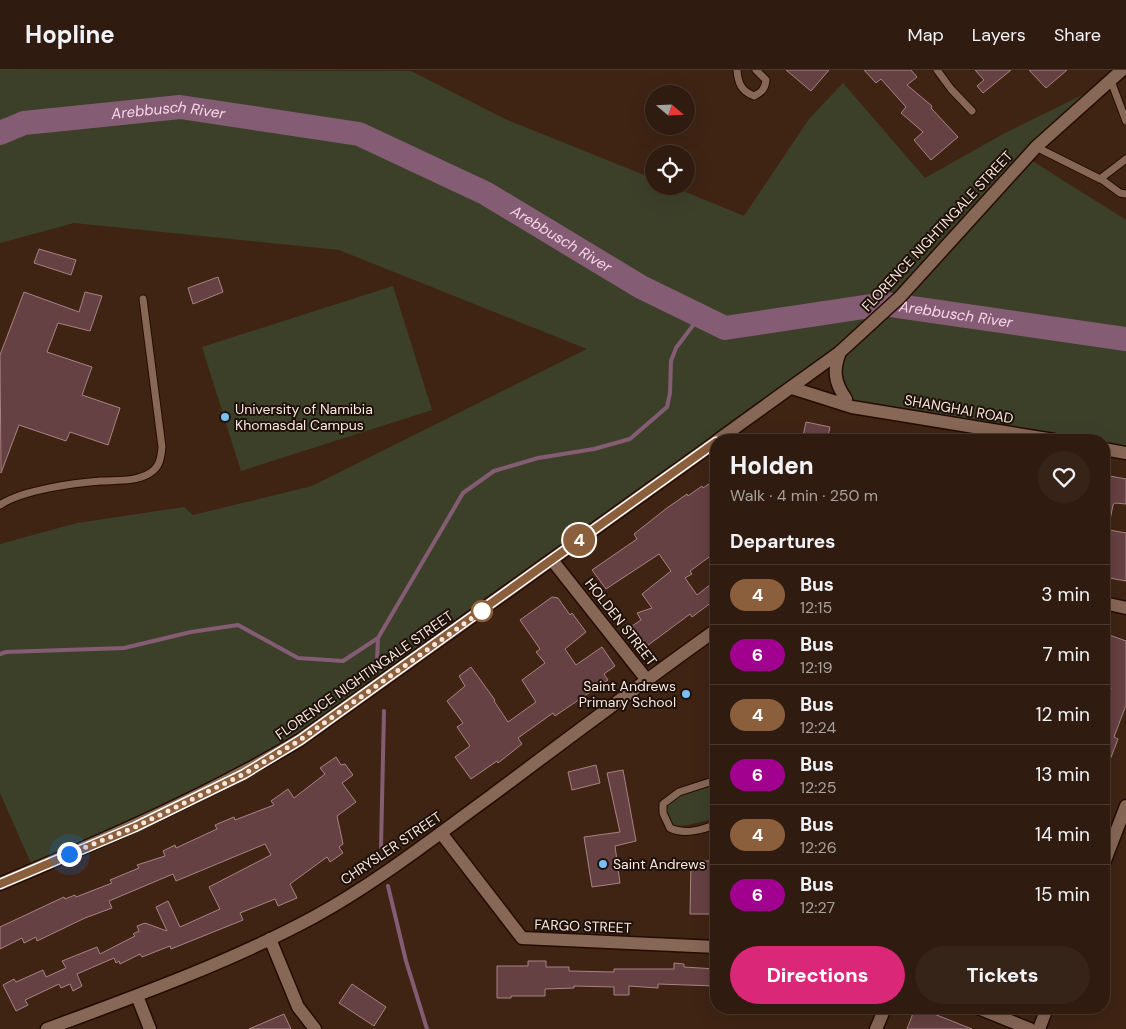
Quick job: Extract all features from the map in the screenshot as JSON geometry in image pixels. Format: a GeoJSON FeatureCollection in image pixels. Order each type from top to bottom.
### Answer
{"type":"FeatureCollection","features":[{"type":"Feature","properties":{"kind":"street","name":"FLORENCE NIGHTINGALE STREET"},"geometry":{"type":"LineString","coordinates":[[727,434],[840,352],[864,330],[900,296],[1036,147],[1122,70]]}},
{"type":"Feature","properties":{"kind":"street"},"geometry":{"type":"LineString","coordinates":[[840,352],[835,374],[840,391],[846,399]]}},
{"type":"Feature","properties":{"kind":"street","name":"SHANGHAI ROAD"},"geometry":{"type":"LineString","coordinates":[[796,385],[846,399],[860,406],[1020,434]]}},
{"type":"Feature","properties":{"kind":"street","name":"SHANGHAI ROAD"},"geometry":{"type":"LineString","coordinates":[[796,385],[852,407],[860,406]]}},
{"type":"Feature","properties":{"kind":"street","name":"FLORENCE NIGHTINGALE STREET"},"geometry":{"type":"LineString","coordinates":[[0,884],[135,827],[244,774],[300,740],[710,446]]}},
{"type":"Feature","properties":{"kind":"street"},"geometry":{"type":"LineString","coordinates":[[1110,450],[1126,453]]}},
{"type":"Feature","properties":{"kind":"street","name":"HOLDEN STREET"},"geometry":{"type":"LineString","coordinates":[[552,560],[647,680]]}},
{"type":"Feature","properties":{"kind":"street"},"geometry":{"type":"LineString","coordinates":[[1110,604],[1126,608]]}},
{"type":"Feature","properties":{"kind":"street","name":"CHRYSLER STREET"},"geometry":{"type":"LineString","coordinates":[[47,1029],[137,996],[270,939],[313,917],[358,890],[441,832],[710,634]]}},
{"type":"Feature","properties":{"kind":"street"},"geometry":{"type":"LineString","coordinates":[[1110,847],[1126,806]]}},
{"type":"Feature","properties":{"kind":"street","name":"FARGO STREET"},"geometry":{"type":"LineString","coordinates":[[441,832],[522,938],[710,947]]}},
{"type":"Feature","properties":{"kind":"street"},"geometry":{"type":"LineString","coordinates":[[270,939],[298,1007],[315,1029]]}},
{"type":"Feature","properties":{"kind":"street"},"geometry":{"type":"LineString","coordinates":[[137,996],[150,1029]]}},
{"type":"Feature","properties":{"kind":"street"},"geometry":{"type":"LineString","coordinates":[[876,1029],[882,1014]]}},
{"type":"Feature","properties":{"kind":"street"},"geometry":{"type":"LineString","coordinates":[[993,1014],[1030,1029]]}},
{"type":"Feature","properties":{"kind":"street"},"geometry":{"type":"LineString","coordinates":[[1039,1029],[1045,1014]]}},
{"type":"Feature","properties":{"kind":"lane"},"geometry":{"type":"LineString","coordinates":[[737,70],[738,81],[742,89],[754,96],[761,93],[766,87],[766,80],[756,70]]}},
{"type":"Feature","properties":{"kind":"lane"},"geometry":{"type":"LineString","coordinates":[[937,70],[951,90],[972,111]]}},
{"type":"Feature","properties":{"kind":"lane"},"geometry":{"type":"LineString","coordinates":[[1111,81],[1126,121]]}},
{"type":"Feature","properties":{"kind":"lane"},"geometry":{"type":"LineString","coordinates":[[1036,147],[1101,179],[1120,193],[1126,194]]}},
{"type":"Feature","properties":{"kind":"lane"},"geometry":{"type":"LineString","coordinates":[[1101,179],[1126,158]]}},
{"type":"Feature","properties":{"kind":"lane"},"geometry":{"type":"LineString","coordinates":[[0,505],[4,500],[75,483],[138,478],[156,468],[161,459],[162,447],[143,299]]}},
{"type":"Feature","properties":{"kind":"lane"},"geometry":{"type":"LineString","coordinates":[[710,782],[675,794],[663,804],[662,811],[670,828],[678,831],[689,832],[710,826]]}},
{"type":"Feature","properties":{"kind":"green space"},"geometry":{"type":"Polygon","coordinates":[[[0,70],[411,71],[505,119],[645,175],[645,195],[693,195],[744,216],[809,119],[843,83],[925,178],[1005,133],[1111,81],[1026,157],[1126,220],[1126,453],[1110,450],[1110,434],[1019,434],[860,406],[851,401],[842,390],[839,378],[840,353],[727,434],[710,434],[710,446],[300,740],[34,870],[0,793],[0,544],[77,523],[184,507],[193,515],[312,486],[587,349],[339,250],[74,223],[0,243],[0,70]]]}},
{"type":"Feature","properties":{"kind":"green space"},"geometry":{"type":"Polygon","coordinates":[[[393,286],[432,410],[241,471],[202,347],[393,286]]]}},
{"type":"Feature","properties":{"kind":"green space"},"geometry":{"type":"Polygon","coordinates":[[[710,785],[710,820],[680,826],[668,820],[664,813],[664,801],[679,792],[710,785]]]}},
{"type":"Feature","properties":{"kind":"building"},"geometry":{"type":"Polygon","coordinates":[[[786,70],[829,70],[811,91],[786,70]]]}},
{"type":"Feature","properties":{"kind":"building"},"geometry":{"type":"Polygon","coordinates":[[[864,70],[911,70],[917,77],[907,85],[932,106],[931,108],[958,137],[931,160],[914,140],[923,132],[901,113],[906,107],[881,79],[876,83],[864,70]]]}},
{"type":"Feature","properties":{"kind":"building"},"geometry":{"type":"Polygon","coordinates":[[[975,70],[1011,70],[983,93],[977,86],[984,80],[975,70]]]}},
{"type":"Feature","properties":{"kind":"building"},"geometry":{"type":"Polygon","coordinates":[[[1029,70],[1067,70],[1046,88],[1029,70]]]}},
{"type":"Feature","properties":{"kind":"building"},"geometry":{"type":"Polygon","coordinates":[[[39,249],[76,260],[71,275],[34,263],[39,249]]]}},
{"type":"Feature","properties":{"kind":"building"},"geometry":{"type":"Polygon","coordinates":[[[218,277],[223,292],[193,304],[188,288],[218,277]]]}},
{"type":"Feature","properties":{"kind":"building"},"geometry":{"type":"Polygon","coordinates":[[[24,292],[79,312],[85,292],[102,296],[90,331],[58,323],[47,352],[92,367],[82,395],[120,408],[108,445],[70,432],[66,441],[19,425],[1,473],[0,355],[24,292]]]}},
{"type":"Feature","properties":{"kind":"building"},"geometry":{"type":"Polygon","coordinates":[[[806,422],[830,427],[828,434],[803,434],[806,422]]]}},
{"type":"Feature","properties":{"kind":"building"},"geometry":{"type":"Polygon","coordinates":[[[1110,476],[1126,479],[1126,504],[1115,503],[1110,520],[1110,476]]]}},
{"type":"Feature","properties":{"kind":"building"},"geometry":{"type":"Polygon","coordinates":[[[710,483],[710,556],[690,571],[692,574],[685,578],[697,595],[710,585],[710,604],[692,617],[690,614],[647,646],[632,626],[641,620],[637,613],[652,608],[642,594],[671,571],[659,554],[606,589],[592,570],[637,539],[634,534],[667,508],[687,494],[688,496],[702,486],[703,488],[710,483]]]}},
{"type":"Feature","properties":{"kind":"building"},"geometry":{"type":"Polygon","coordinates":[[[1110,530],[1126,533],[1126,581],[1110,578],[1110,530]]]}},
{"type":"Feature","properties":{"kind":"building"},"geometry":{"type":"Polygon","coordinates":[[[552,597],[558,598],[570,615],[572,613],[586,632],[565,649],[576,665],[602,647],[615,666],[604,674],[608,680],[555,716],[553,713],[518,738],[522,744],[498,763],[497,761],[471,779],[455,757],[470,746],[457,727],[463,723],[447,701],[465,686],[459,676],[471,667],[508,722],[536,702],[522,680],[545,663],[536,652],[540,649],[520,620],[552,597]]]}},
{"type":"Feature","properties":{"kind":"building"},"geometry":{"type":"Polygon","coordinates":[[[1110,635],[1126,641],[1126,705],[1114,737],[1118,739],[1110,760],[1110,691],[1110,635]]]}},
{"type":"Feature","properties":{"kind":"building"},"geometry":{"type":"Polygon","coordinates":[[[336,757],[341,765],[345,764],[353,775],[342,783],[356,802],[337,816],[343,844],[339,847],[343,853],[330,862],[327,857],[290,884],[297,898],[278,906],[275,899],[240,913],[243,920],[171,949],[170,946],[142,957],[140,954],[120,964],[119,961],[116,963],[114,958],[77,974],[82,986],[73,991],[70,984],[61,988],[59,984],[25,1000],[28,1005],[16,1011],[3,985],[14,979],[16,982],[43,970],[46,977],[66,968],[62,961],[97,947],[100,954],[135,936],[133,934],[139,931],[137,926],[145,923],[167,931],[156,907],[168,901],[180,927],[220,909],[209,887],[271,855],[265,844],[176,881],[173,874],[109,901],[112,908],[85,918],[37,941],[36,937],[24,943],[22,938],[0,949],[0,927],[64,897],[65,899],[75,895],[76,897],[112,883],[110,880],[139,868],[137,865],[165,856],[163,851],[175,845],[176,848],[217,829],[215,825],[234,817],[235,820],[274,805],[271,801],[288,789],[294,798],[325,774],[320,768],[336,757]]]}},
{"type":"Feature","properties":{"kind":"building"},"geometry":{"type":"Polygon","coordinates":[[[596,765],[600,783],[572,790],[568,772],[596,765]]]}},
{"type":"Feature","properties":{"kind":"building"},"geometry":{"type":"Polygon","coordinates":[[[623,770],[636,841],[615,846],[620,883],[592,887],[584,837],[620,832],[607,773],[623,770]]]}},
{"type":"Feature","properties":{"kind":"building"},"geometry":{"type":"Polygon","coordinates":[[[691,861],[710,861],[710,914],[690,914],[691,861]]]}},
{"type":"Feature","properties":{"kind":"building"},"geometry":{"type":"Polygon","coordinates":[[[528,961],[546,961],[546,967],[569,967],[569,971],[614,972],[614,969],[674,969],[674,963],[684,964],[684,967],[710,969],[710,986],[658,984],[658,988],[629,986],[629,995],[614,995],[614,987],[574,986],[574,988],[545,989],[545,996],[497,998],[497,966],[528,966],[528,961]]]}},
{"type":"Feature","properties":{"kind":"building"},"geometry":{"type":"Polygon","coordinates":[[[352,984],[386,1007],[374,1026],[339,1003],[352,984]]]}},
{"type":"Feature","properties":{"kind":"building"},"geometry":{"type":"Polygon","coordinates":[[[284,1014],[291,1029],[249,1029],[284,1014]]]}},
{"type":"Feature","properties":{"kind":"building"},"geometry":{"type":"Polygon","coordinates":[[[913,1014],[934,1014],[972,1029],[907,1029],[913,1014]]]}},
{"type":"Feature","properties":{"kind":"waterway","name":"Arebbusch River"},"geometry":{"type":"LineString","coordinates":[[0,133],[24,123],[180,107],[359,134],[485,193],[641,287],[725,328],[884,304],[1126,339]]}},
{"type":"Feature","properties":{"kind":"waterway"},"geometry":{"type":"LineString","coordinates":[[0,654],[6,652],[124,648],[191,632],[238,625],[298,658],[343,661],[378,638],[463,493],[494,471],[538,458],[594,449],[630,439],[667,407],[670,393],[671,361],[676,348],[700,316]]}},
{"type":"Feature","properties":{"kind":"waterway"},"geometry":{"type":"LineString","coordinates":[[377,661],[378,638]]}},
{"type":"Feature","properties":{"kind":"waterway"},"geometry":{"type":"LineString","coordinates":[[381,847],[384,711]]}},
{"type":"Feature","properties":{"kind":"waterway"},"geometry":{"type":"LineString","coordinates":[[388,886],[406,961],[427,1029]]}},
{"type":"Feature","properties":{"kind":"bus line","name":"4"},"geometry":{"type":"LineString","coordinates":[[0,884],[135,827],[244,774],[300,740],[496,602],[710,446]]}},
{"type":"Feature","properties":{"kind":"place","name":"University of Namibia Khomasdal Campus"},"geometry":{"type":"Point","coordinates":[225,417]}},
{"type":"Feature","properties":{"kind":"place","name":"Saint Andrews Primary School"},"geometry":{"type":"Point","coordinates":[686,694]}},
{"type":"Feature","properties":{"kind":"place","name":"Saint Andrews"},"geometry":{"type":"Point","coordinates":[603,864]}},
{"type":"Feature","properties":{"kind":"route"},"geometry":{"type":"LineString","coordinates":[[69,854],[135,827],[244,774],[300,740],[482,611]]}}]}
